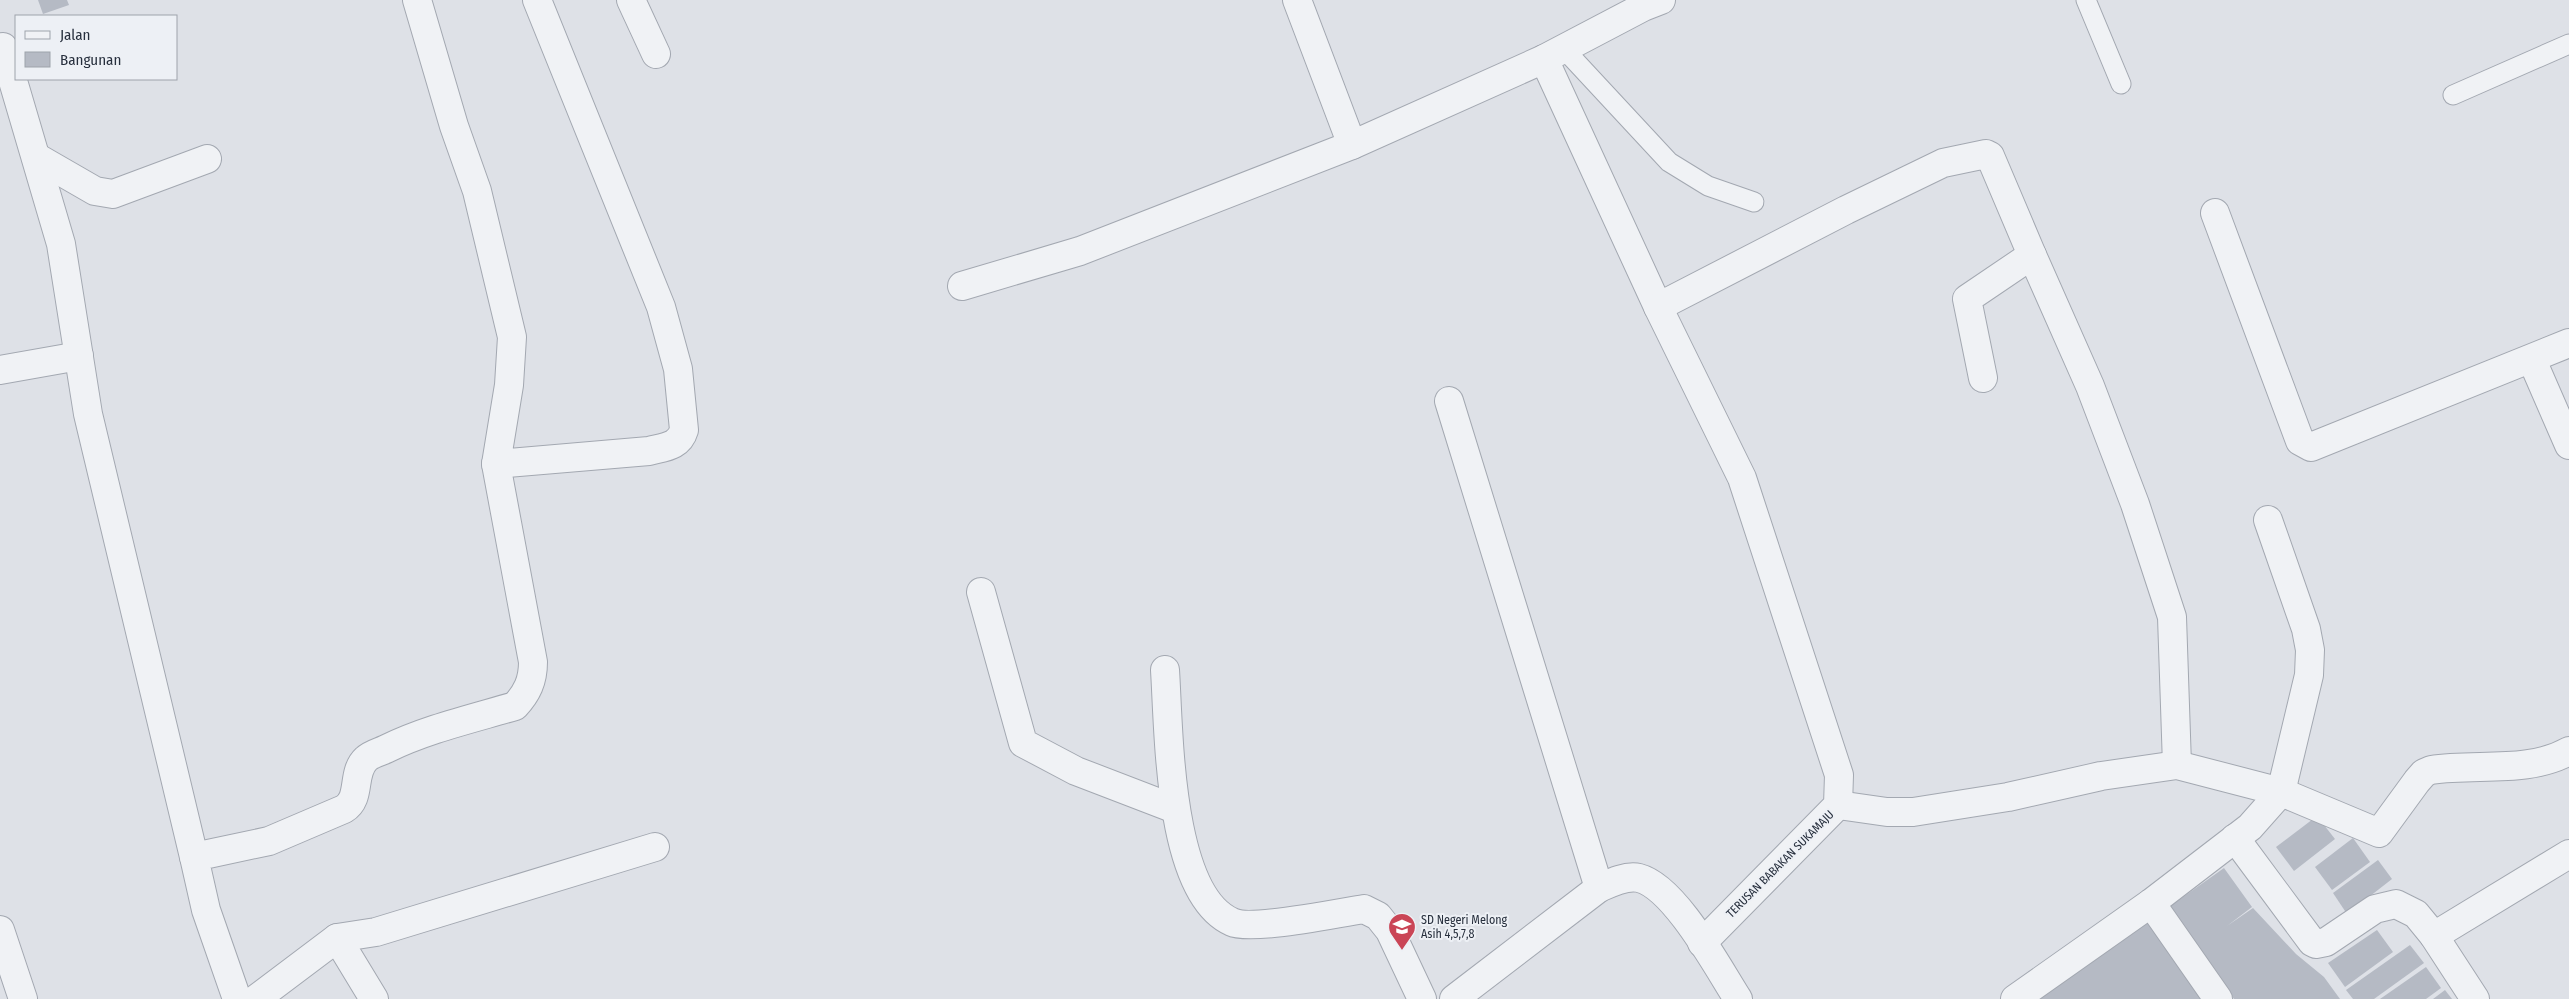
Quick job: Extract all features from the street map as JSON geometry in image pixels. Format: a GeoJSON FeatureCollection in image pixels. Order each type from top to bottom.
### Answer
{"type":"FeatureCollection","features":[{"type":"Feature","properties":{"kind":"street"},"geometry":{"type":"LineString","coordinates":[[194,857],[269,841],[344,810],[350,806],[354,798],[358,769],[366,758],[411,737],[514,706],[524,697],[533,678],[533,662],[496,464],[509,385],[512,337],[478,191],[454,126],[418,0]]}},
{"type":"Feature","properties":{"kind":"street"},"geometry":{"type":"LineString","coordinates":[[496,464],[649,451],[674,445],[682,436],[684,430],[678,369],[661,307],[537,0]]}},
{"type":"Feature","properties":{"kind":"street"},"geometry":{"type":"LineString","coordinates":[[631,0],[656,54]]}},
{"type":"Feature","properties":{"kind":"street"},"geometry":{"type":"LineString","coordinates":[[1297,0],[1352,145]]}},
{"type":"Feature","properties":{"kind":"street"},"geometry":{"type":"LineString","coordinates":[[962,286],[1080,251],[1352,145],[1554,54],[1643,7],[1661,0]]}},
{"type":"Feature","properties":{"kind":"street"},"geometry":{"type":"LineString","coordinates":[[3,47],[62,244],[88,414],[206,910],[237,999]]}},
{"type":"Feature","properties":{"kind":"street","name":"TERUSAN BABAKAN SUKAMAJU"},"geometry":{"type":"LineString","coordinates":[[1554,54],[1658,307],[1742,478],[1839,775],[1838,805],[1702,944]]}},
{"type":"Feature","properties":{"kind":"street"},"geometry":{"type":"LineString","coordinates":[[1658,307],[1846,210],[1934,168],[1986,154],[1992,158],[2032,255],[2090,386],[2135,504],[2172,617],[2177,765]]}},
{"type":"Feature","properties":{"kind":"street"},"geometry":{"type":"LineString","coordinates":[[36,157],[95,191],[112,194],[207,159]]}},
{"type":"Feature","properties":{"kind":"street"},"geometry":{"type":"LineString","coordinates":[[2215,214],[2300,441],[2311,447],[2532,360],[2569,343]]}},
{"type":"Feature","properties":{"kind":"street"},"geometry":{"type":"LineString","coordinates":[[1983,378],[1967,298],[2032,255]]}},
{"type":"Feature","properties":{"kind":"street"},"geometry":{"type":"LineString","coordinates":[[0,370],[79,356]]}},
{"type":"Feature","properties":{"kind":"street"},"geometry":{"type":"LineString","coordinates":[[2532,360],[2569,446]]}},
{"type":"Feature","properties":{"kind":"street"},"geometry":{"type":"LineString","coordinates":[[1449,400],[1599,888]]}},
{"type":"Feature","properties":{"kind":"street"},"geometry":{"type":"LineString","coordinates":[[2015,999],[2151,903],[2236,838],[2250,827],[2281,792],[2308,676],[2310,650],[2306,629],[2268,520]]}},
{"type":"Feature","properties":{"kind":"street"},"geometry":{"type":"LineString","coordinates":[[981,592],[1023,743],[1076,771],[1175,809]]}},
{"type":"Feature","properties":{"kind":"street"},"geometry":{"type":"LineString","coordinates":[[1165,670],[1175,809],[1196,885],[1212,908],[1232,923],[1256,925],[1364,909],[1378,916],[1390,931],[1422,999]]}},
{"type":"Feature","properties":{"kind":"street"},"geometry":{"type":"LineString","coordinates":[[1838,805],[1887,812],[1913,812],[2008,797],[2101,776],[2177,765],[2281,792],[2379,833],[2424,773],[2431,770],[2534,764],[2553,760],[2569,751]]}},
{"type":"Feature","properties":{"kind":"street"},"geometry":{"type":"LineString","coordinates":[[2236,838],[2312,942],[2316,944],[2326,942],[2375,909],[2396,904],[2416,914],[2434,936],[2476,999]]}},
{"type":"Feature","properties":{"kind":"street"},"geometry":{"type":"LineString","coordinates":[[256,999],[337,938],[376,932],[656,847]]}},
{"type":"Feature","properties":{"kind":"street"},"geometry":{"type":"LineString","coordinates":[[2434,936],[2569,854]]}},
{"type":"Feature","properties":{"kind":"street"},"geometry":{"type":"LineString","coordinates":[[1454,999],[1599,888],[1618,880],[1638,878],[1652,884],[1666,894],[1682,912],[1738,999]]}},
{"type":"Feature","properties":{"kind":"street"},"geometry":{"type":"LineString","coordinates":[[2151,903],[2218,999]]}},
{"type":"Feature","properties":{"kind":"street"},"geometry":{"type":"LineString","coordinates":[[0,930],[22,999]]}},
{"type":"Feature","properties":{"kind":"street"},"geometry":{"type":"LineString","coordinates":[[337,938],[374,999]]}},
{"type":"Feature","properties":{"kind":"lane"},"geometry":{"type":"LineString","coordinates":[[2086,0],[2122,84]]}},
{"type":"Feature","properties":{"kind":"lane"},"geometry":{"type":"LineString","coordinates":[[2453,96],[2569,44]]}},
{"type":"Feature","properties":{"kind":"lane"},"geometry":{"type":"LineString","coordinates":[[1554,54],[1669,162],[1708,186],[1754,202]]}},
{"type":"Feature","properties":{"kind":"building"},"geometry":{"type":"Polygon","coordinates":[[[38,0],[67,0],[69,5],[43,14],[38,0]]]}},
{"type":"Feature","properties":{"kind":"building"},"geometry":{"type":"Polygon","coordinates":[[[2317,816],[2335,839],[2294,871],[2276,847],[2317,816]]]}},
{"type":"Feature","properties":{"kind":"building"},"geometry":{"type":"Polygon","coordinates":[[[2353,838],[2370,862],[2332,890],[2315,867],[2353,838]]]}},
{"type":"Feature","properties":{"kind":"building"},"geometry":{"type":"Polygon","coordinates":[[[2378,860],[2392,879],[2347,914],[2333,893],[2378,860]]]}},
{"type":"Feature","properties":{"kind":"building"},"geometry":{"type":"Polygon","coordinates":[[[2224,868],[2252,907],[2227,926],[2253,908],[2296,954],[2324,977],[2340,999],[2234,999],[2169,907],[2224,868]]]}},
{"type":"Feature","properties":{"kind":"building"},"geometry":{"type":"Polygon","coordinates":[[[2146,912],[2208,999],[2022,999],[2146,912]]]}},
{"type":"Feature","properties":{"kind":"building"},"geometry":{"type":"Polygon","coordinates":[[[2377,930],[2393,952],[2345,987],[2328,963],[2377,930]]]}},
{"type":"Feature","properties":{"kind":"building"},"geometry":{"type":"Polygon","coordinates":[[[2410,945],[2424,963],[2374,999],[2353,999],[2346,990],[2410,945]]]}},
{"type":"Feature","properties":{"kind":"building"},"geometry":{"type":"Polygon","coordinates":[[[2426,967],[2441,988],[2426,999],[2380,999],[2426,967]]]}},
{"type":"Feature","properties":{"kind":"building"},"geometry":{"type":"Polygon","coordinates":[[[2445,990],[2452,999],[2433,999],[2445,990]]]}},
{"type":"Feature","properties":{"kind":"place","name":"SD Negeri Melong Asih 4,5,7,8"},"geometry":{"type":"Point","coordinates":[1402,951]}}]}
